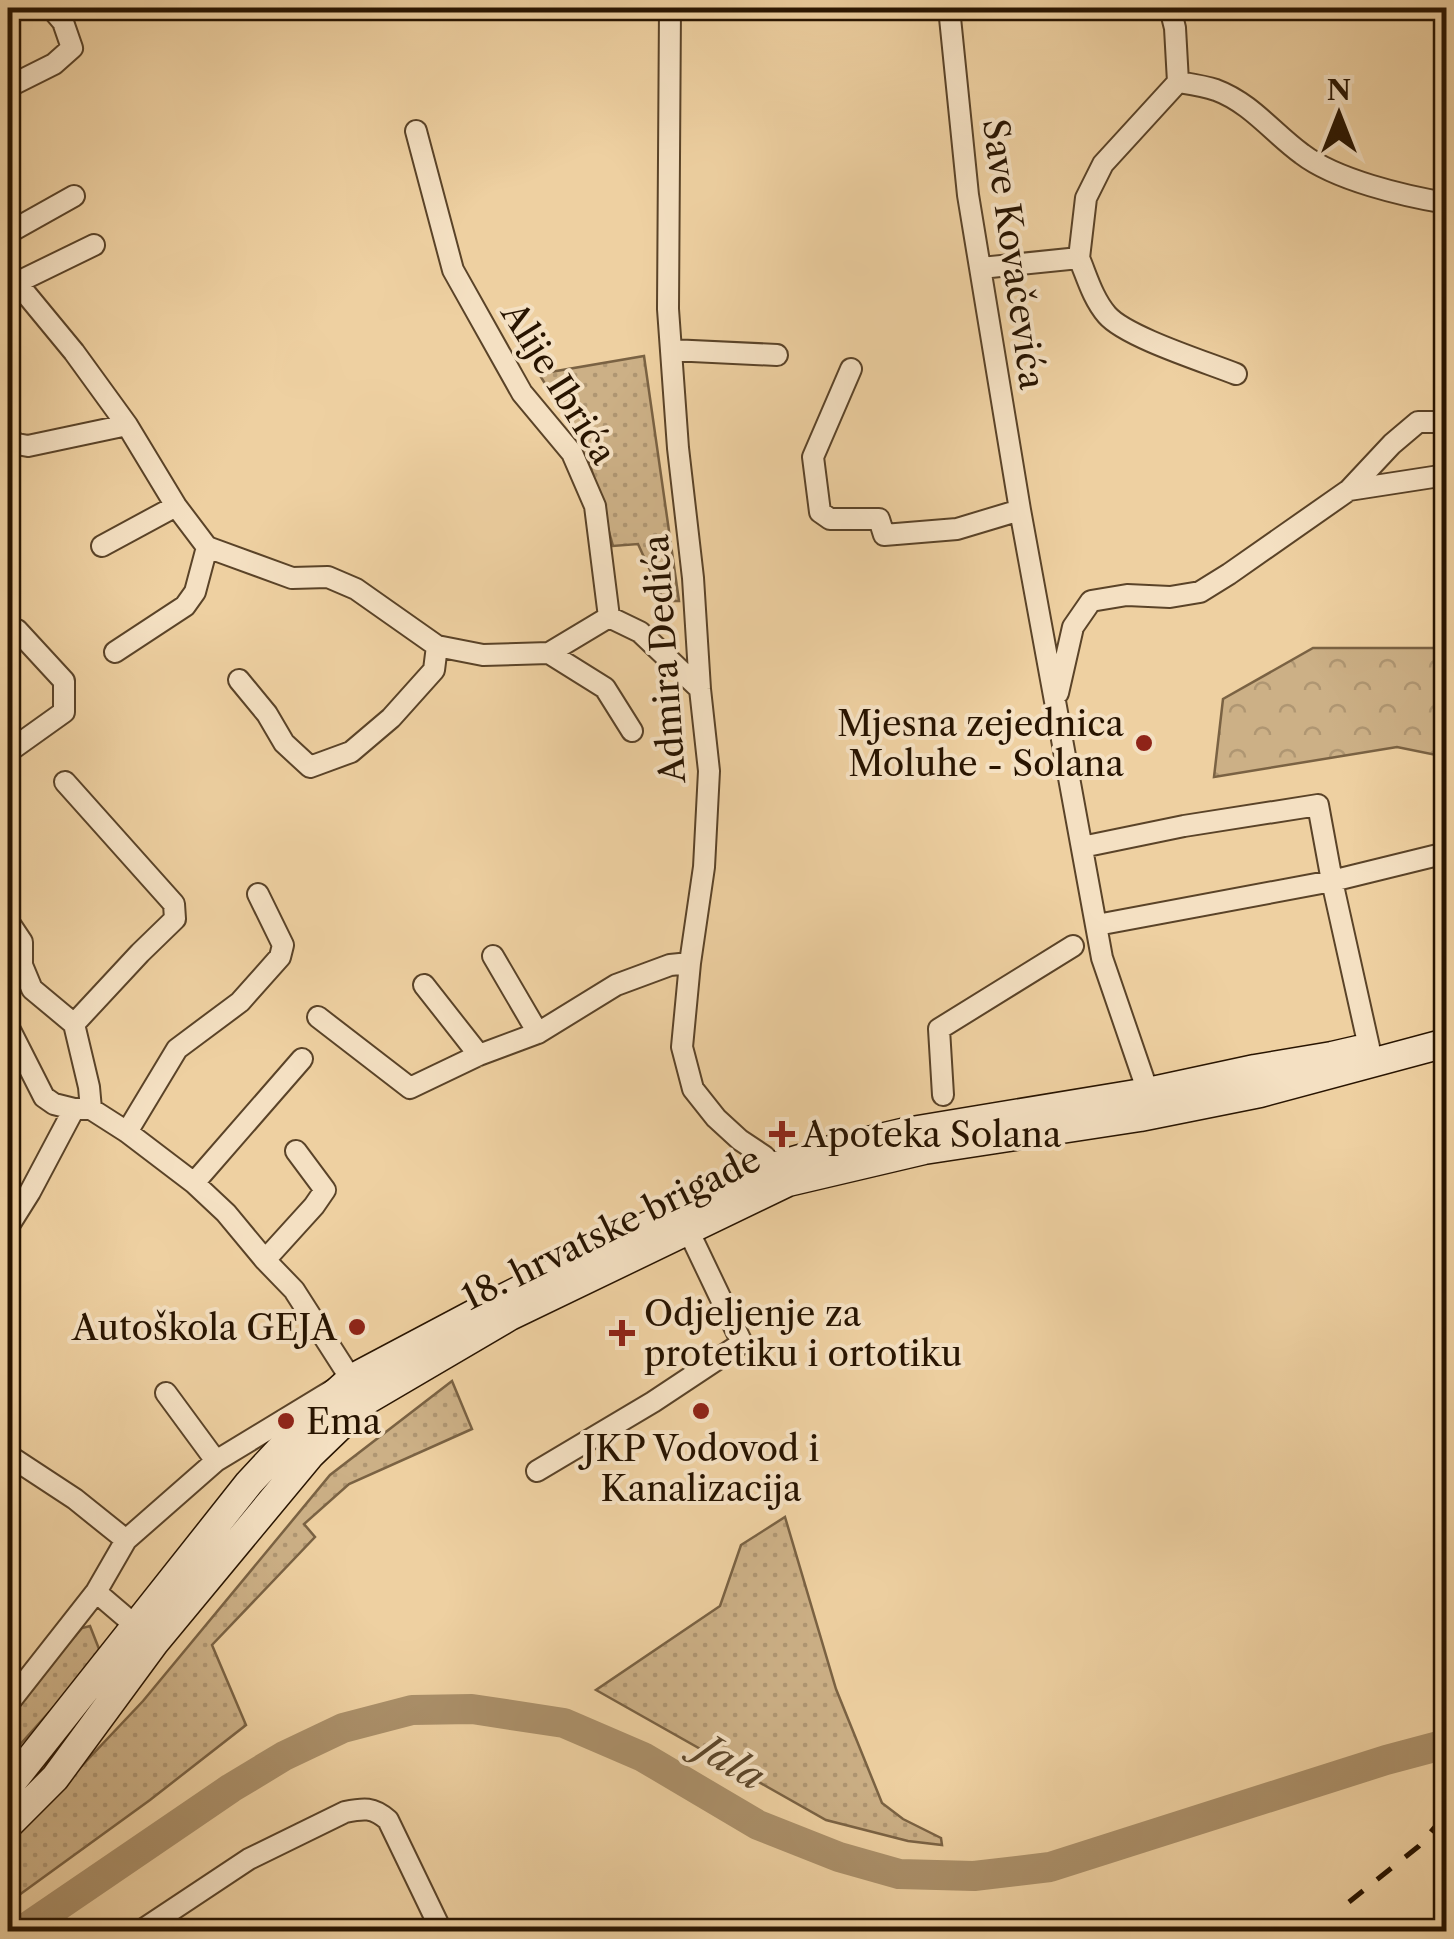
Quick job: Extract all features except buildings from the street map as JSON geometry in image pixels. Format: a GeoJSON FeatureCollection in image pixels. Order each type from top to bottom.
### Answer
{"type":"FeatureCollection","features":[{"type":"Feature","properties":{"kind":"main road","name":"18. hrvatske brigade"},"geometry":{"type":"LineString","coordinates":[[8,1824],[56,1778],[145,1634],[249,1482],[350,1379],[671,1214],[782,1174],[838,1148],[906,1132],[1148,1092],[1332,1056],[1446,1026]]}},
{"type":"Feature","properties":{"kind":"main road","name":"18. hrvatske brigade"},"geometry":{"type":"LineString","coordinates":[[8,1786],[310,1454],[367,1400],[510,1316],[688,1230],[782,1174],[1140,1117],[1260,1093],[1446,1044]]}},
{"type":"Feature","properties":{"kind":"street"},"geometry":{"type":"LineString","coordinates":[[8,87],[54,64],[72,48],[64,22],[51,8]]}},
{"type":"Feature","properties":{"kind":"street","name":"Admira Dedića"},"geometry":{"type":"LineString","coordinates":[[670,8],[671,350],[709,770],[704,868],[682,1048],[693,1089],[716,1118],[782,1174]]}},
{"type":"Feature","properties":{"kind":"street","name":"Save Kovačevića"},"geometry":{"type":"LineString","coordinates":[[949,8],[968,195],[1020,510],[1102,958],[1148,1092]]}},
{"type":"Feature","properties":{"kind":"street"},"geometry":{"type":"LineString","coordinates":[[1170,8],[1178,82],[1104,164],[1086,198],[1079,258],[1097,301],[1109,318],[1140,336],[1236,374]]}},
{"type":"Feature","properties":{"kind":"street"},"geometry":{"type":"LineString","coordinates":[[1178,82],[1216,90],[1250,108],[1304,156],[1346,176],[1398,194],[1445,199]]}},
{"type":"Feature","properties":{"kind":"street","name":"Alije Ibrića"},"geometry":{"type":"LineString","coordinates":[[416,131],[454,270],[522,393],[572,452],[595,506],[609,617]]}},
{"type":"Feature","properties":{"kind":"street"},"geometry":{"type":"LineString","coordinates":[[8,233],[74,196]]}},
{"type":"Feature","properties":{"kind":"street"},"geometry":{"type":"LineString","coordinates":[[94,245],[12,277],[74,352],[126,424],[176,506],[207,547],[292,578],[328,577],[356,589],[437,646],[483,655],[550,653],[609,617],[640,632],[700,689]]}},
{"type":"Feature","properties":{"kind":"street"},"geometry":{"type":"LineString","coordinates":[[981,268],[1079,258]]}},
{"type":"Feature","properties":{"kind":"street"},"geometry":{"type":"LineString","coordinates":[[671,350],[778,354]]}},
{"type":"Feature","properties":{"kind":"street"},"geometry":{"type":"LineString","coordinates":[[851,369],[813,457],[820,512],[830,519],[880,519],[884,535],[957,529],[1020,510]]}},
{"type":"Feature","properties":{"kind":"street"},"geometry":{"type":"LineString","coordinates":[[1056,703],[1073,627],[1091,602],[1200,592],[1349,490],[1418,422],[1446,422]]}},
{"type":"Feature","properties":{"kind":"street"},"geometry":{"type":"LineString","coordinates":[[8,438],[28,446],[126,424]]}},
{"type":"Feature","properties":{"kind":"street"},"geometry":{"type":"LineString","coordinates":[[1349,490],[1446,474]]}},
{"type":"Feature","properties":{"kind":"street"},"geometry":{"type":"LineString","coordinates":[[102,546],[176,506]]}},
{"type":"Feature","properties":{"kind":"street"},"geometry":{"type":"LineString","coordinates":[[114,652],[185,606],[195,592],[207,547]]}},
{"type":"Feature","properties":{"kind":"street"},"geometry":{"type":"LineString","coordinates":[[8,637],[17,630],[64,681],[64,712],[8,752]]}},
{"type":"Feature","properties":{"kind":"street"},"geometry":{"type":"LineString","coordinates":[[239,680],[267,714],[284,743],[310,766],[351,752],[391,718],[434,670],[437,646]]}},
{"type":"Feature","properties":{"kind":"street"},"geometry":{"type":"LineString","coordinates":[[550,653],[605,688],[632,732]]}},
{"type":"Feature","properties":{"kind":"street"},"geometry":{"type":"LineString","coordinates":[[65,782],[174,904],[175,919],[74,1024]]}},
{"type":"Feature","properties":{"kind":"street"},"geometry":{"type":"LineString","coordinates":[[1082,847],[1318,805],[1369,1047]]}},
{"type":"Feature","properties":{"kind":"street"},"geometry":{"type":"LineString","coordinates":[[1096,925],[1332,881],[1446,853]]}},
{"type":"Feature","properties":{"kind":"street"},"geometry":{"type":"LineString","coordinates":[[127,1132],[177,1049],[240,1002],[280,957],[283,945],[258,894]]}},
{"type":"Feature","properties":{"kind":"street"},"geometry":{"type":"LineString","coordinates":[[8,921],[22,942],[22,966],[32,989],[74,1024],[89,1087],[83,1109],[8,1227]]}},
{"type":"Feature","properties":{"kind":"street"},"geometry":{"type":"LineString","coordinates":[[944,1095],[939,1029],[1073,946]]}},
{"type":"Feature","properties":{"kind":"street"},"geometry":{"type":"LineString","coordinates":[[493,956],[538,1032]]}},
{"type":"Feature","properties":{"kind":"street"},"geometry":{"type":"LineString","coordinates":[[318,1017],[410,1088],[538,1032],[616,985],[670,964],[690,963]]}},
{"type":"Feature","properties":{"kind":"street"},"geometry":{"type":"LineString","coordinates":[[424,985],[478,1055]]}},
{"type":"Feature","properties":{"kind":"street"},"geometry":{"type":"LineString","coordinates":[[8,1026],[44,1097],[54,1104],[83,1109],[127,1132],[226,1212],[294,1290],[350,1379],[216,1461],[126,1540],[96,1592],[8,1704]]}},
{"type":"Feature","properties":{"kind":"street"},"geometry":{"type":"LineString","coordinates":[[194,1183],[302,1059]]}},
{"type":"Feature","properties":{"kind":"street"},"geometry":{"type":"LineString","coordinates":[[265,1260],[324,1190],[296,1151]]}},
{"type":"Feature","properties":{"kind":"street","name":"18. hrvatske brigade"},"geometry":{"type":"LineString","coordinates":[[537,1471],[742,1344],[688,1230]]}},
{"type":"Feature","properties":{"kind":"street"},"geometry":{"type":"LineString","coordinates":[[166,1393],[216,1461]]}},
{"type":"Feature","properties":{"kind":"street"},"geometry":{"type":"LineString","coordinates":[[8,1455],[75,1499],[126,1540]]}},
{"type":"Feature","properties":{"kind":"street"},"geometry":{"type":"LineString","coordinates":[[96,1592],[145,1634]]}},
{"type":"Feature","properties":{"kind":"street"},"geometry":{"type":"LineString","coordinates":[[139,1932],[249,1859],[344,1812],[360,1808],[378,1811],[388,1820],[442,1932]]}},
{"type":"Feature","properties":{"kind":"green space"},"geometry":{"type":"Polygon","coordinates":[[[644,356],[679,601],[664,601],[638,544],[613,546],[586,450],[539,374],[644,356]]]}},
{"type":"Feature","properties":{"kind":"green space"},"geometry":{"type":"Polygon","coordinates":[[[1313,648],[1446,648],[1446,757],[1397,747],[1214,777],[1223,699],[1313,648]]]}},
{"type":"Feature","properties":{"kind":"green space"},"geometry":{"type":"Polygon","coordinates":[[[452,1381],[472,1429],[349,1484],[304,1524],[315,1537],[212,1645],[246,1725],[8,1903],[8,1832],[42,1808],[143,1701],[330,1475],[452,1381]]]}},
{"type":"Feature","properties":{"kind":"green space"},"geometry":{"type":"Polygon","coordinates":[[[785,1517],[836,1689],[882,1803],[903,1819],[941,1838],[942,1845],[908,1841],[826,1820],[596,1690],[720,1606],[741,1545],[785,1517]]]}},
{"type":"Feature","properties":{"kind":"green space"},"geometry":{"type":"Polygon","coordinates":[[[90,1626],[101,1654],[8,1758],[8,1714],[82,1628],[90,1626]]]}},
{"type":"Feature","properties":{"kind":"waterway","name":"Jala"},"geometry":{"type":"LineString","coordinates":[[20,1932],[284,1756],[343,1728],[412,1710],[472,1709],[564,1723],[643,1757],[758,1825],[839,1857],[899,1874],[974,1876],[1050,1867],[1446,1744]]}},
{"type":"Feature","properties":{"kind":"railway"},"geometry":{"type":"LineString","coordinates":[[1349,1902],[1419,1846],[1446,1814]]}},
{"type":"Feature","properties":{"kind":"place","name":"Mjesna zejednica Moluhe - Solana"},"geometry":{"type":"Point","coordinates":[1144,743]}},
{"type":"Feature","properties":{"kind":"place","name":"Apoteka Solana"},"geometry":{"type":"Point","coordinates":[782,1134]}},
{"type":"Feature","properties":{"kind":"place","name":"Autoškola GEJA"},"geometry":{"type":"Point","coordinates":[357,1327]}},
{"type":"Feature","properties":{"kind":"place","name":"Odjeljenje za protetiku i ortotiku"},"geometry":{"type":"Point","coordinates":[622,1333]}},
{"type":"Feature","properties":{"kind":"place","name":"JKP Vodovod i Kanalizacija"},"geometry":{"type":"Point","coordinates":[701,1411]}},
{"type":"Feature","properties":{"kind":"place","name":"Ema"},"geometry":{"type":"Point","coordinates":[286,1421]}}]}
